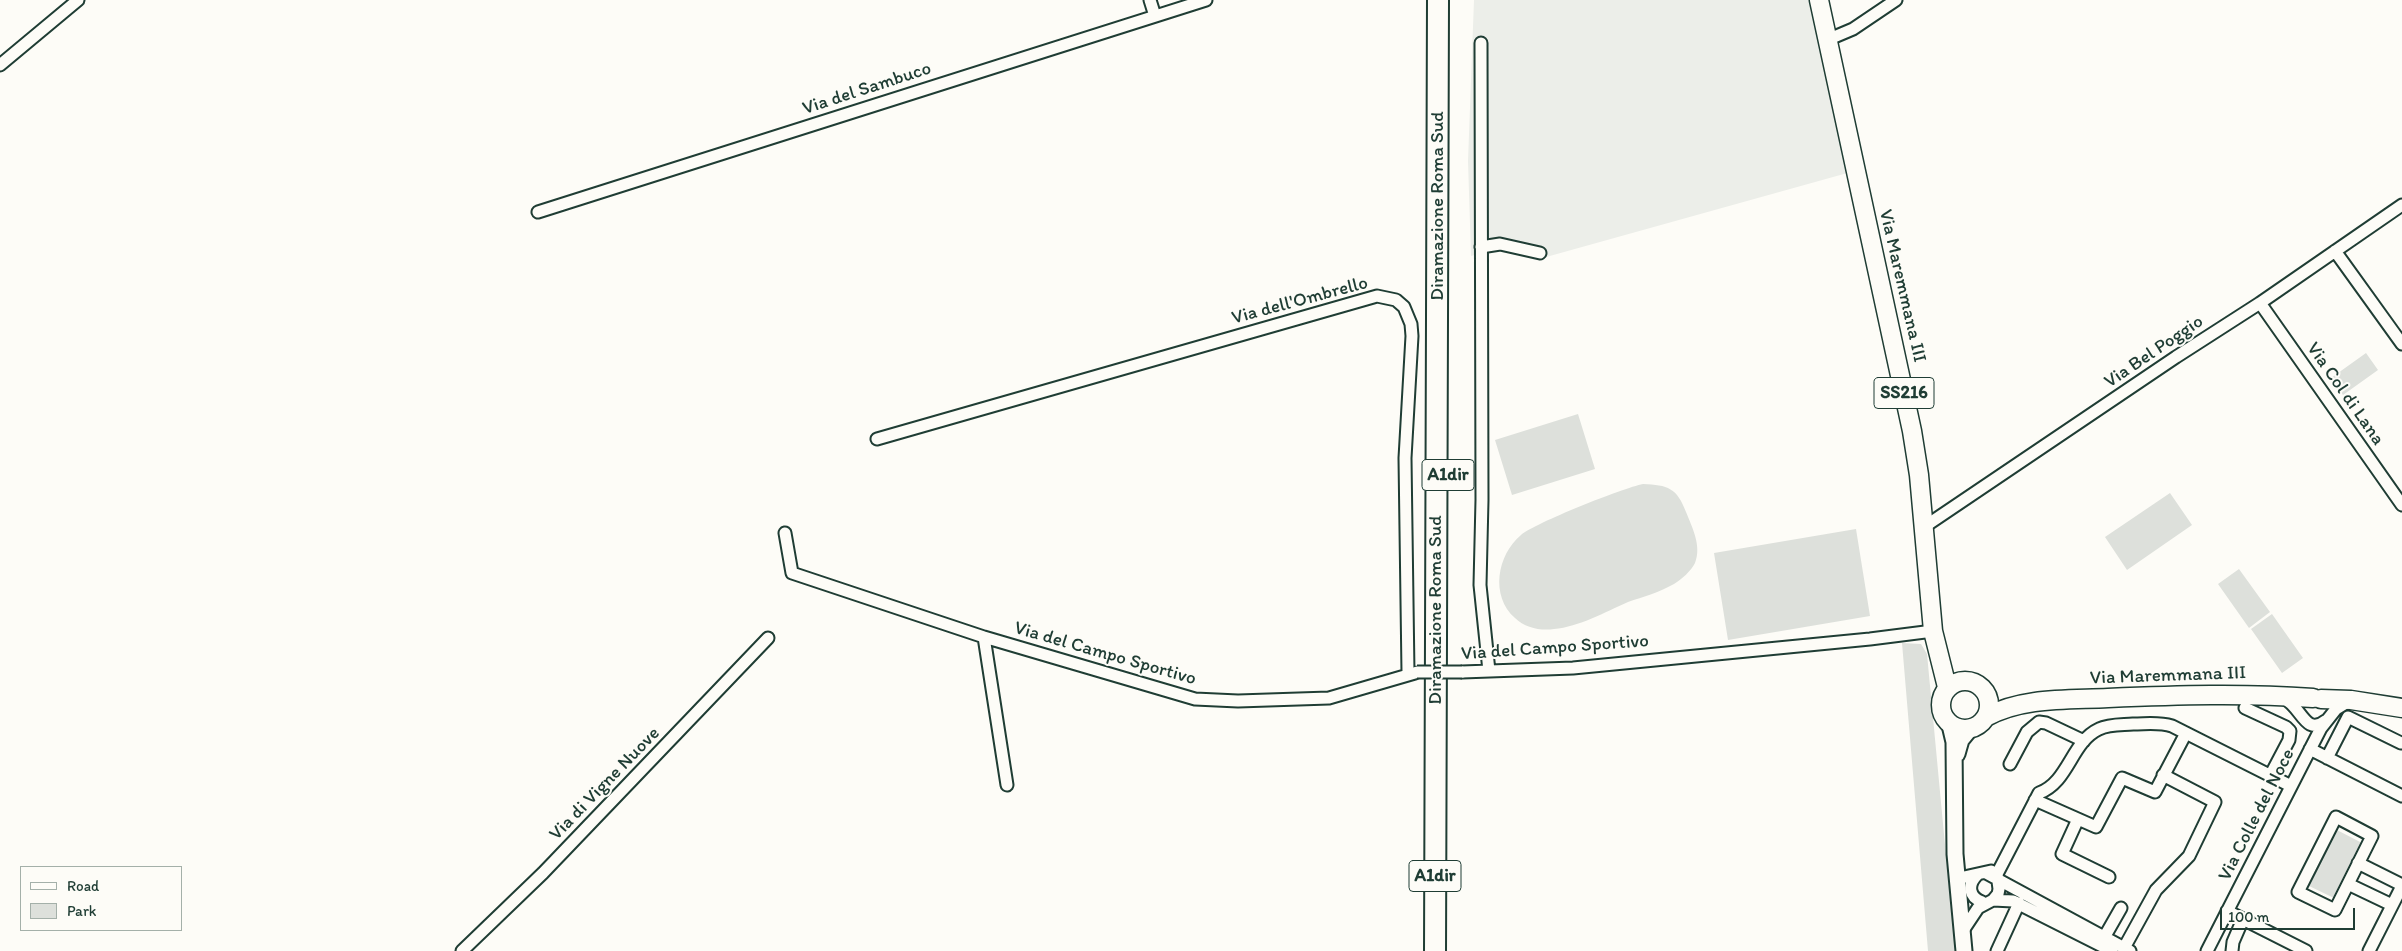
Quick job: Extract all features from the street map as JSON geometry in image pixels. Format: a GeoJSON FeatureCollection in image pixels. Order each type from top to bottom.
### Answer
{"type":"FeatureCollection","features":[{"type":"Feature","properties":{"kind":"highway","name":"Diramazione Roma Sud"},"geometry":{"type":"LineString","coordinates":[[1435,951],[1438,0]]}},
{"type":"Feature","properties":{"kind":"highway","name":"Diramazione Roma Sud"},"geometry":{"type":"LineString","coordinates":[[1447,951],[1451,0]]}},
{"type":"Feature","properties":{"kind":"main road","name":"Via Maremmana III"},"geometry":{"type":"LineString","coordinates":[[1819,0],[1912,431],[1924,527],[1934,638],[1947,687],[1940,702],[1941,711],[1950,725]]}},
{"type":"Feature","properties":{"kind":"main road","name":"Via Maremmana III"},"geometry":{"type":"LineString","coordinates":[[1934,638],[1950,667],[1965,680],[1977,684],[1986,693],[2024,703]]}},
{"type":"Feature","properties":{"kind":"main road"},"geometry":{"type":"LineString","coordinates":[[1947,687],[1965,680]]}},
{"type":"Feature","properties":{"kind":"main road"},"geometry":{"type":"LineString","coordinates":[[1986,693],[1989,705],[1986,717]]}},
{"type":"Feature","properties":{"kind":"main road","name":"Via Maremmana III"},"geometry":{"type":"LineString","coordinates":[[1970,729],[1986,717],[2002,709],[2024,703],[2217,694],[2274,695],[2351,700],[2402,708]]}},
{"type":"Feature","properties":{"kind":"main road"},"geometry":{"type":"LineString","coordinates":[[1950,725],[1960,729],[1970,729]]}},
{"type":"Feature","properties":{"kind":"street"},"geometry":{"type":"LineString","coordinates":[[0,65],[78,0]]}},
{"type":"Feature","properties":{"kind":"street"},"geometry":{"type":"LineString","coordinates":[[1150,0],[1155,16]]}},
{"type":"Feature","properties":{"kind":"street","name":"Via del Sambuco"},"geometry":{"type":"LineString","coordinates":[[538,212],[1206,0]]}},
{"type":"Feature","properties":{"kind":"street"},"geometry":{"type":"LineString","coordinates":[[1827,40],[1853,29],[1896,0]]}},
{"type":"Feature","properties":{"kind":"street"},"geometry":{"type":"LineString","coordinates":[[1481,43],[1482,500],[1480,585],[1489,671]]}},
{"type":"Feature","properties":{"kind":"street","name":"Via Bel Poggio"},"geometry":{"type":"LineString","coordinates":[[1924,527],[2176,357],[2260,303],[2402,205]]}},
{"type":"Feature","properties":{"kind":"street"},"geometry":{"type":"LineString","coordinates":[[1481,247],[1508,245],[1540,252]]}},
{"type":"Feature","properties":{"kind":"street"},"geometry":{"type":"LineString","coordinates":[[2335,251],[2402,344]]}},
{"type":"Feature","properties":{"kind":"street","name":"Via dell'Ombrello"},"geometry":{"type":"LineString","coordinates":[[877,439],[1377,296],[1396,300],[1408,314],[1412,336],[1405,458],[1412,673]]}},
{"type":"Feature","properties":{"kind":"street","name":"Via Col di Lana"},"geometry":{"type":"LineString","coordinates":[[2260,303],[2402,505]]}},
{"type":"Feature","properties":{"kind":"street","name":"Via del Campo Sportivo"},"geometry":{"type":"LineString","coordinates":[[785,533],[792,573],[984,637],[1146,687],[1209,701],[1330,698],[1412,673],[1574,668],[1870,640],[1934,638]]}},
{"type":"Feature","properties":{"kind":"street"},"geometry":{"type":"LineString","coordinates":[[984,637],[1007,785]]}},
{"type":"Feature","properties":{"kind":"street","name":"Via di Vigne Nuove"},"geometry":{"type":"LineString","coordinates":[[462,951],[543,873],[768,638]]}},
{"type":"Feature","properties":{"kind":"street"},"geometry":{"type":"LineString","coordinates":[[2274,695],[2290,701],[2297,707],[2304,719],[2315,726],[2326,720],[2327,705],[2317,698],[2304,703],[2302,710],[2304,719]]}},
{"type":"Feature","properties":{"kind":"street","name":"Via Colle del Noce"},"geometry":{"type":"LineString","coordinates":[[2207,951],[2326,720],[2343,703],[2351,700]]}},
{"type":"Feature","properties":{"kind":"street"},"geometry":{"type":"LineString","coordinates":[[2245,708],[2286,727],[2290,731],[2289,740],[2270,776]]}},
{"type":"Feature","properties":{"kind":"street"},"geometry":{"type":"LineString","coordinates":[[2327,758],[2348,718],[2400,743]]}},
{"type":"Feature","properties":{"kind":"street","name":"Via Colle del Noce"},"geometry":{"type":"LineString","coordinates":[[2304,719],[2310,749]]}},
{"type":"Feature","properties":{"kind":"street"},"geometry":{"type":"LineString","coordinates":[[2010,764],[2027,732],[2036,723],[2046,723],[2084,741]]}},
{"type":"Feature","properties":{"kind":"street"},"geometry":{"type":"LineString","coordinates":[[1962,932],[1973,914],[1999,892],[1997,874],[2039,793],[2052,787],[2084,741],[2099,729],[2113,725],[2162,723],[2186,733],[2291,786]]}},
{"type":"Feature","properties":{"kind":"street"},"geometry":{"type":"LineString","coordinates":[[1950,725],[1954,742],[1955,765],[1955,854],[1964,951]]}},
{"type":"Feature","properties":{"kind":"street"},"geometry":{"type":"LineString","coordinates":[[1955,765],[1960,742],[1970,729]]}},
{"type":"Feature","properties":{"kind":"street"},"geometry":{"type":"LineString","coordinates":[[2035,800],[2096,827],[2122,778],[2155,792],[2186,733]]}},
{"type":"Feature","properties":{"kind":"street"},"geometry":{"type":"LineString","coordinates":[[2310,749],[2402,796]]}},
{"type":"Feature","properties":{"kind":"street"},"geometry":{"type":"LineString","coordinates":[[1959,898],[1975,903],[2006,900],[2019,904],[2100,944],[2127,949],[2156,890],[2189,856],[2215,802],[2163,775]]}},
{"type":"Feature","properties":{"kind":"street"},"geometry":{"type":"LineString","coordinates":[[2336,817],[2372,836],[2358,863],[2334,910],[2298,892],[2336,817]]}},
{"type":"Feature","properties":{"kind":"street"},"geometry":{"type":"LineString","coordinates":[[2078,819],[2062,854],[2109,877]]}},
{"type":"Feature","properties":{"kind":"street"},"geometry":{"type":"LineString","coordinates":[[1955,854],[1964,865],[1997,880],[2112,951]]}},
{"type":"Feature","properties":{"kind":"street"},"geometry":{"type":"LineString","coordinates":[[1958,881],[1994,870],[2003,862]]}},
{"type":"Feature","properties":{"kind":"street"},"geometry":{"type":"LineString","coordinates":[[2358,863],[2402,885],[2369,951]]}},
{"type":"Feature","properties":{"kind":"street"},"geometry":{"type":"LineString","coordinates":[[1981,874],[1972,881],[1970,890],[1974,897],[1988,901]]}},
{"type":"Feature","properties":{"kind":"street"},"geometry":{"type":"LineString","coordinates":[[2348,884],[2392,905]]}},
{"type":"Feature","properties":{"kind":"street"},"geometry":{"type":"LineString","coordinates":[[1997,951],[2019,904]]}},
{"type":"Feature","properties":{"kind":"street"},"geometry":{"type":"LineString","coordinates":[[2100,944],[2121,908]]}},
{"type":"Feature","properties":{"kind":"street"},"geometry":{"type":"LineString","coordinates":[[2227,911],[2306,951]]}},
{"type":"Feature","properties":{"kind":"street"},"geometry":{"type":"LineString","coordinates":[[2232,951],[2233,942],[2243,919]]}},
{"type":"Feature","properties":{"kind":"shaded area"},"geometry":{"type":"Polygon","coordinates":[[[1474,0],[1812,0],[1851,172],[1539,259],[1509,250],[1493,250],[1471,256],[1468,161],[1474,0]]]}},
{"type":"Feature","properties":{"kind":"green space"},"geometry":{"type":"Polygon","coordinates":[[[2366,353],[2378,370],[2343,395],[2331,378],[2366,353]]]}},
{"type":"Feature","properties":{"kind":"green space"},"geometry":{"type":"Polygon","coordinates":[[[1578,414],[1595,469],[1512,495],[1495,440],[1578,414]]]}},
{"type":"Feature","properties":{"kind":"green space"},"geometry":{"type":"Polygon","coordinates":[[[1643,484],[1659,485],[1670,489],[1683,504],[1697,543],[1697,557],[1689,572],[1677,582],[1663,589],[1563,628],[1539,629],[1523,624],[1515,618],[1507,609],[1502,599],[1500,587],[1502,564],[1506,553],[1513,543],[1529,530],[1560,515],[1643,484]]]}},
{"type":"Feature","properties":{"kind":"green space"},"geometry":{"type":"Polygon","coordinates":[[[2170,493],[2192,525],[2127,570],[2105,537],[2170,493]]]}},
{"type":"Feature","properties":{"kind":"green space"},"geometry":{"type":"Polygon","coordinates":[[[1856,529],[1870,616],[1728,640],[1714,553],[1856,529]]]}},
{"type":"Feature","properties":{"kind":"green space"},"geometry":{"type":"Polygon","coordinates":[[[2239,569],[2270,612],[2249,628],[2218,584],[2239,569]]]}},
{"type":"Feature","properties":{"kind":"green space"},"geometry":{"type":"Polygon","coordinates":[[[2272,614],[2303,658],[2282,673],[2251,629],[2272,614]]]}},
{"type":"Feature","properties":{"kind":"green space"},"geometry":{"type":"Polygon","coordinates":[[[1902,643],[1921,644],[1927,654],[1955,951],[1928,951],[1902,643]]]}},
{"type":"Feature","properties":{"kind":"green space"},"geometry":{"type":"Polygon","coordinates":[[[2335,829],[2364,844],[2336,899],[2307,885],[2335,829]]]}}]}
